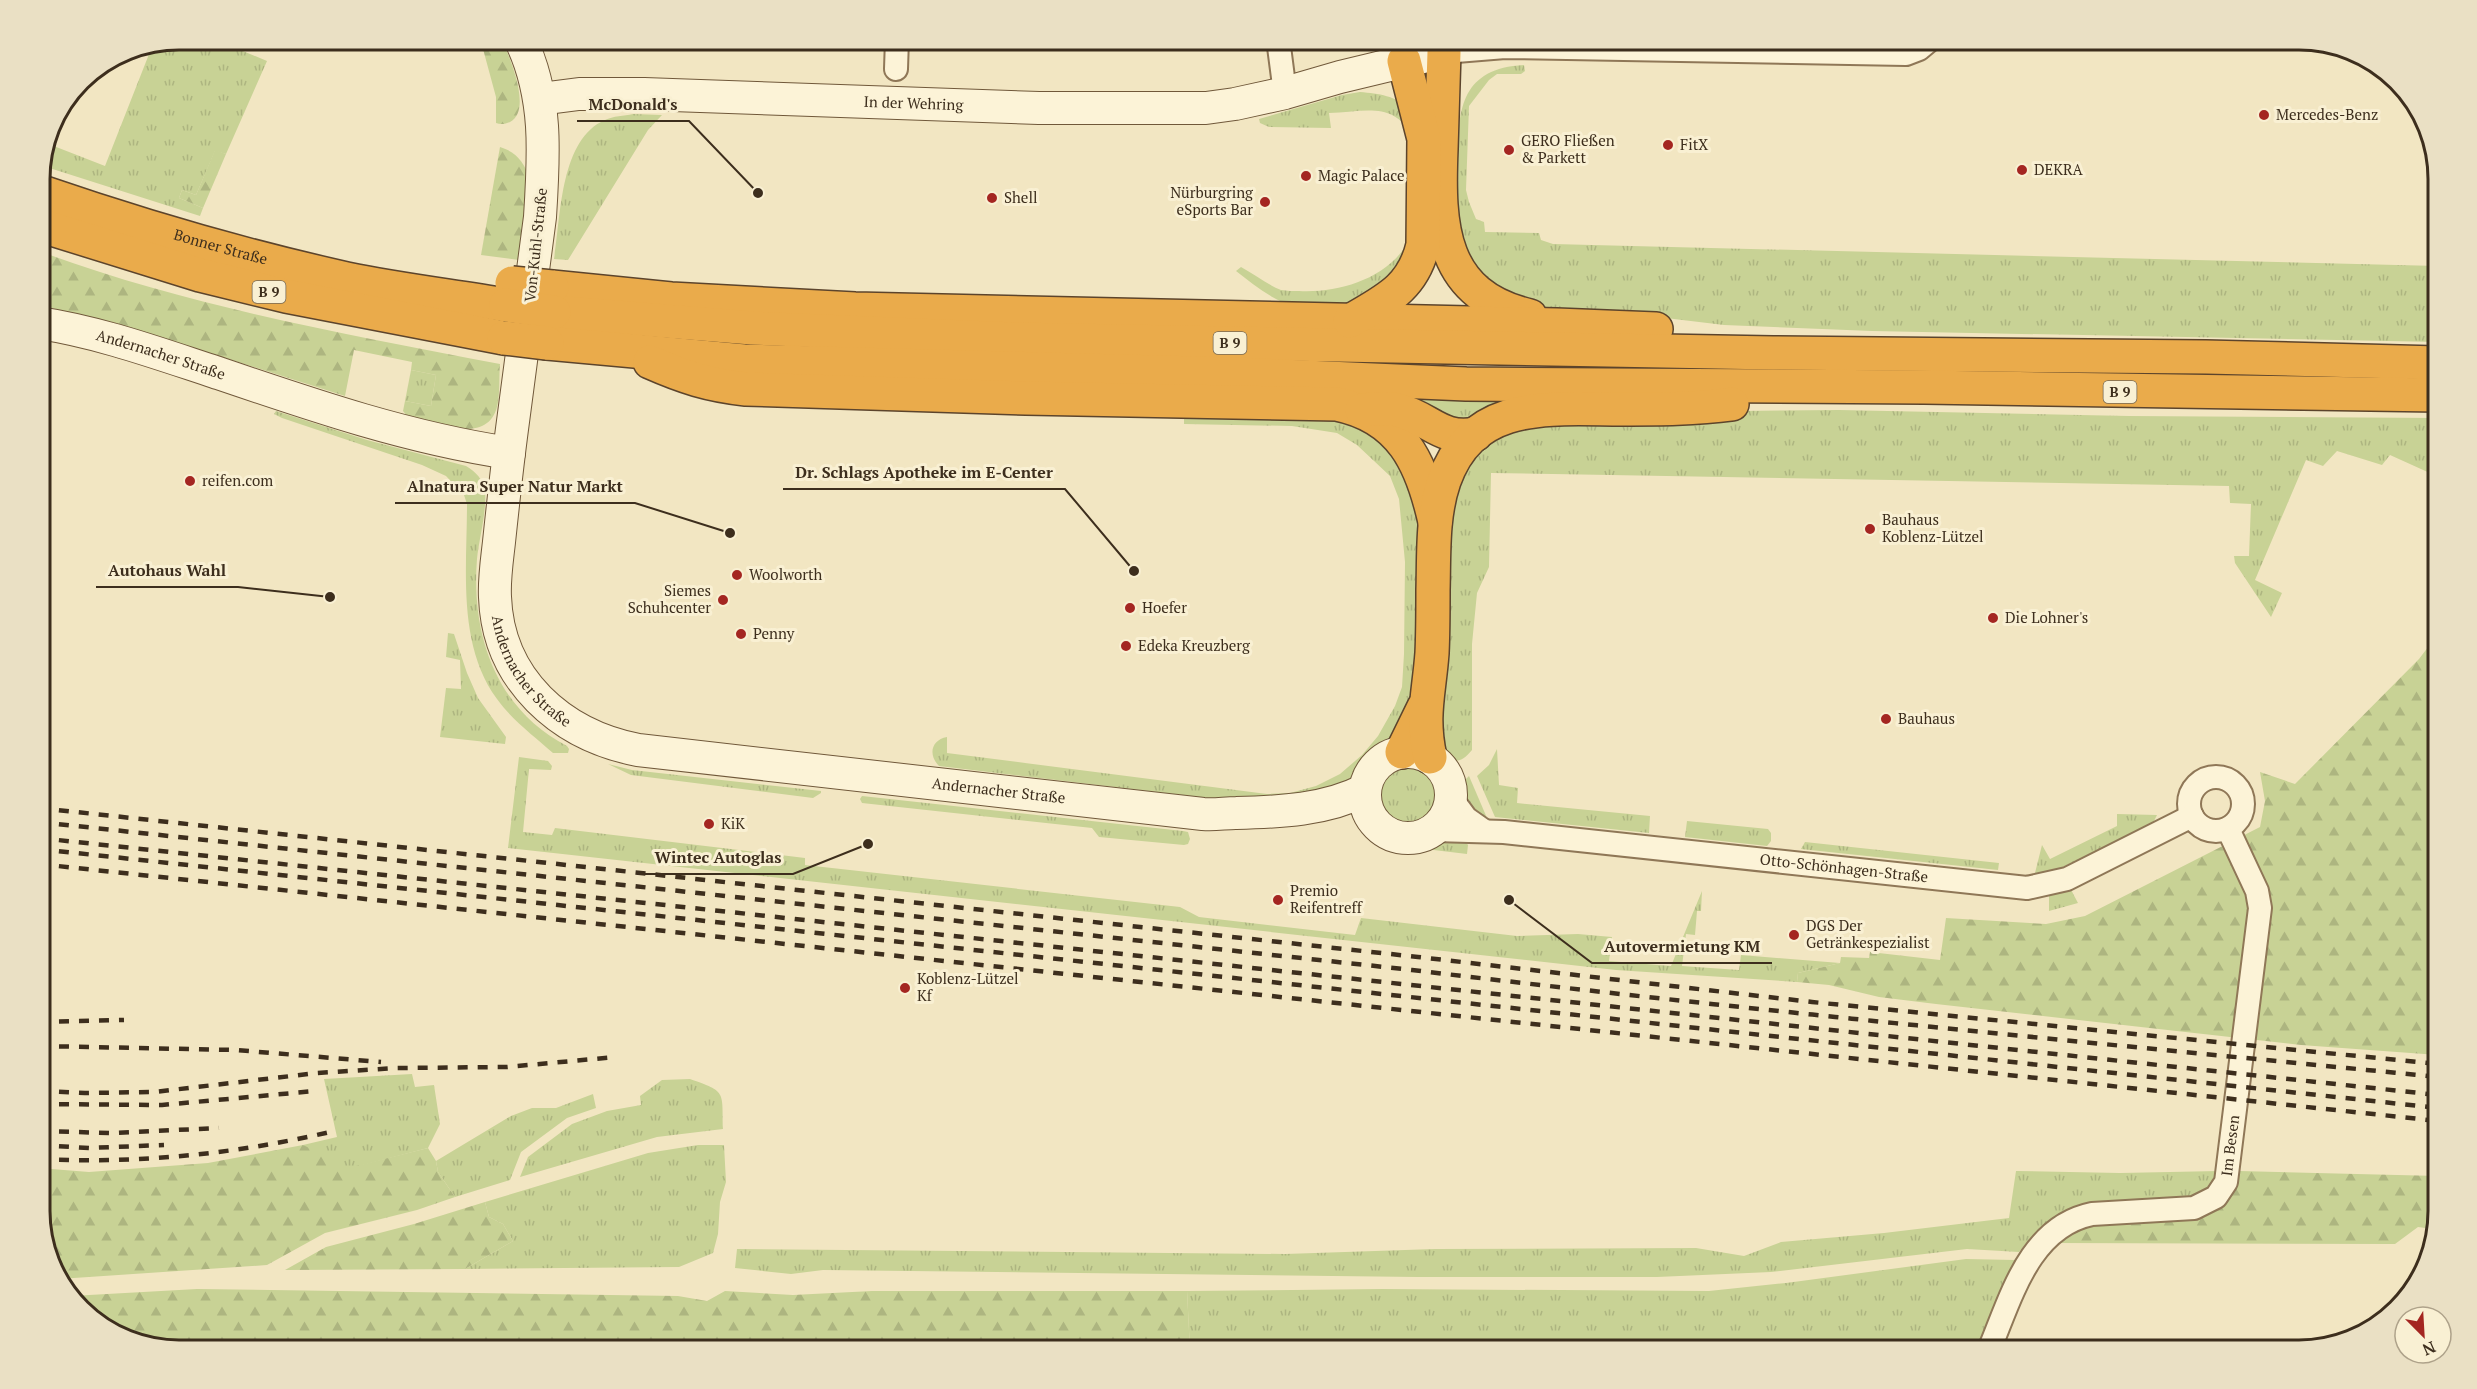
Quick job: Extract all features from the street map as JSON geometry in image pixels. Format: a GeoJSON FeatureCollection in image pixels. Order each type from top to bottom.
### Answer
{"type":"FeatureCollection","features":[{"type":"Feature","properties":{"kind":"highway"},"geometry":{"type":"LineString","coordinates":[[1444,52],[1439,197],[1442,228],[1451,255],[1468,282],[1490,302],[1557,325]]}},
{"type":"Feature","properties":{"kind":"highway"},"geometry":{"type":"LineString","coordinates":[[1350,321],[1386,299],[1406,282],[1419,262],[1423,245],[1424,139],[1404,61]]}},
{"type":"Feature","properties":{"kind":"highway","name":"Bonner Straße"},"geometry":{"type":"LineString","coordinates":[[50,195],[167,234],[350,279],[408,289],[472,281],[509,294],[553,299]]}},
{"type":"Feature","properties":{"kind":"highway","name":"B 9"},"geometry":{"type":"LineString","coordinates":[[50,228],[190,272],[286,297],[504,338],[626,352],[816,364],[1237,374],[1466,384],[2427,395]]}},
{"type":"Feature","properties":{"kind":"highway"},"geometry":{"type":"LineString","coordinates":[[553,299],[671,299],[844,309],[1557,325],[1858,340],[1907,354]]}},
{"type":"Feature","properties":{"kind":"highway","name":"B 9"},"geometry":{"type":"LineString","coordinates":[[553,299],[752,328],[1003,338],[1679,352],[2427,363]]}},
{"type":"Feature","properties":{"kind":"highway"},"geometry":{"type":"LineString","coordinates":[[626,352],[691,380],[746,389],[1026,398],[1325,402],[1360,410],[1394,409],[1414,416],[1448,434],[1461,436],[1476,434]]}},
{"type":"Feature","properties":{"kind":"highway"},"geometry":{"type":"LineString","coordinates":[[1416,755],[1424,726],[1432,652],[1435,522],[1441,490],[1448,470],[1476,434],[1499,419],[1533,409],[1691,408],[1736,403],[1802,386]]}},
{"type":"Feature","properties":{"kind":"highway"},"geometry":{"type":"LineString","coordinates":[[1360,410],[1389,428],[1412,455],[1424,479],[1435,522]]}},
{"type":"Feature","properties":{"kind":"street","name":"Von-Kuhl-Straße"},"geometry":{"type":"LineString","coordinates":[[509,453],[540,217],[543,143],[537,83],[524,50]]}},
{"type":"Feature","properties":{"kind":"street"},"geometry":{"type":"LineString","coordinates":[[896,69],[897,50]]}},
{"type":"Feature","properties":{"kind":"street"},"geometry":{"type":"LineString","coordinates":[[1279,50],[1285,93]]}},
{"type":"Feature","properties":{"kind":"street"},"geometry":{"type":"LineString","coordinates":[[1444,52],[1468,50]]}},
{"type":"Feature","properties":{"kind":"street"},"geometry":{"type":"LineString","coordinates":[[1677,50],[1906,54],[1916,50]]}},
{"type":"Feature","properties":{"kind":"street","name":"In der Wehring"},"geometry":{"type":"LineString","coordinates":[[540,99],[579,94],[644,94],[1128,109],[1206,108],[1285,93],[1340,76],[1444,52]]}},
{"type":"Feature","properties":{"kind":"street","name":"Andernacher Straße"},"geometry":{"type":"LineString","coordinates":[[50,325],[107,338],[380,426],[464,447],[509,453],[496,572],[495,597],[498,621],[516,670],[530,690],[546,708],[584,733],[603,742],[638,750],[1212,814],[1293,810],[1346,799],[1365,790]]}},
{"type":"Feature","properties":{"kind":"street"},"geometry":{"type":"LineString","coordinates":[[1374,822],[1366,807],[1365,790],[1367,781],[1377,765],[1392,754],[1416,755],[1444,770],[1452,799],[1466,818],[1483,830]]}},
{"type":"Feature","properties":{"kind":"street"},"geometry":{"type":"LineString","coordinates":[[2226,779],[2237,787],[2243,800],[2243,808],[2239,820],[2228,829],[2207,830],[2192,816],[2190,802],[2195,789],[2205,780],[2226,779]]}},
{"type":"Feature","properties":{"kind":"street"},"geometry":{"type":"LineString","coordinates":[[1434,830],[1448,813],[1452,799]]}},
{"type":"Feature","properties":{"kind":"street","name":"Andernacher Straße"},"geometry":{"type":"LineString","coordinates":[[1212,814],[1234,823],[1277,828],[1356,817],[1374,822],[1387,833],[1402,838],[1419,837],[1434,830]]}},
{"type":"Feature","properties":{"kind":"street","name":"Otto-Schönhagen-Straße"},"geometry":{"type":"LineString","coordinates":[[1434,830],[1483,830],[2027,888],[2067,879],[2192,816]]}},
{"type":"Feature","properties":{"kind":"street","name":"Im Besen"},"geometry":{"type":"LineString","coordinates":[[1994,1340],[2032,1256],[2063,1224],[2077,1217],[2092,1214],[2194,1208],[2216,1197],[2226,1182],[2260,908],[2257,891],[2228,829]]}},
{"type":"Feature","properties":{"kind":"green space"},"geometry":{"type":"Polygon","coordinates":[[[170,50],[240,50],[267,61],[226,154],[215,151],[196,195],[182,190],[179,198],[203,208],[200,216],[50,168],[54,146],[105,166],[150,53],[170,50]]]}},
{"type":"Feature","properties":{"kind":"green space"},"geometry":{"type":"Polygon","coordinates":[[[483,50],[506,50],[514,70],[519,106],[517,116],[510,122],[496,123],[496,97],[483,50]]]}},
{"type":"Feature","properties":{"kind":"green space"},"geometry":{"type":"Polygon","coordinates":[[[1524,65],[1525,71],[1521,74],[1497,74],[1489,80],[1469,106],[1466,190],[1476,219],[1484,222],[1485,232],[1539,233],[1541,240],[1553,244],[2427,266],[2427,342],[1872,331],[1724,325],[1624,313],[1555,311],[1521,305],[1467,263],[1451,193],[1458,190],[1459,126],[1462,107],[1469,91],[1481,78],[1499,69],[1524,65]]]}},
{"type":"Feature","properties":{"kind":"green space"},"geometry":{"type":"Polygon","coordinates":[[[1360,92],[1399,101],[1409,110],[1416,125],[1419,142],[1420,218],[1419,239],[1414,259],[1407,272],[1395,283],[1365,300],[1330,307],[1313,308],[1290,305],[1265,293],[1236,271],[1241,267],[1281,290],[1328,290],[1372,276],[1396,258],[1408,239],[1411,211],[1412,138],[1397,118],[1388,113],[1366,110],[1329,113],[1331,128],[1269,127],[1260,123],[1259,119],[1360,92]]]}},
{"type":"Feature","properties":{"kind":"green space"},"geometry":{"type":"Polygon","coordinates":[[[633,114],[662,115],[648,130],[568,260],[554,259],[565,180],[579,144],[590,130],[605,120],[633,114]]]}},
{"type":"Feature","properties":{"kind":"green space"},"geometry":{"type":"Polygon","coordinates":[[[500,147],[519,158],[529,177],[519,260],[481,255],[500,147]]]}},
{"type":"Feature","properties":{"kind":"green space"},"geometry":{"type":"Polygon","coordinates":[[[215,150],[226,154],[203,208],[179,198],[182,190],[196,195],[215,150]]]}},
{"type":"Feature","properties":{"kind":"green space"},"geometry":{"type":"Polygon","coordinates":[[[50,255],[152,288],[209,303],[325,330],[500,364],[498,402],[493,416],[485,425],[460,429],[446,427],[407,416],[403,411],[405,401],[431,406],[436,375],[411,370],[412,362],[354,350],[345,396],[112,322],[50,308],[50,255]]]}},
{"type":"Feature","properties":{"kind":"green space"},"geometry":{"type":"Polygon","coordinates":[[[411,370],[436,375],[431,406],[405,401],[411,370]]]}},
{"type":"Feature","properties":{"kind":"green space"},"geometry":{"type":"Polygon","coordinates":[[[1382,395],[1532,398],[1470,424],[1382,395]]]}},
{"type":"Feature","properties":{"kind":"green space"},"geometry":{"type":"Polygon","coordinates":[[[1839,410],[2129,416],[2427,418],[2427,472],[2390,455],[2382,465],[2337,451],[2323,466],[2306,460],[2255,580],[2282,593],[2271,617],[2235,563],[2234,556],[2249,556],[2251,504],[2230,503],[2229,486],[1491,473],[1489,567],[1477,593],[1472,644],[1472,750],[1466,757],[1459,760],[1452,761],[1443,758],[1435,719],[1448,505],[1467,461],[1500,432],[1541,422],[1738,411],[1839,410]]]}},
{"type":"Feature","properties":{"kind":"green space"},"geometry":{"type":"Polygon","coordinates":[[[276,411],[367,440],[466,466],[479,476],[483,483],[485,499],[477,559],[476,587],[484,642],[493,667],[506,691],[522,712],[567,746],[568,753],[553,753],[524,728],[503,707],[484,677],[475,654],[467,605],[467,504],[464,495],[446,476],[422,465],[282,418],[274,414],[276,411]]]}},
{"type":"Feature","properties":{"kind":"green space"},"geometry":{"type":"Polygon","coordinates":[[[1184,412],[1355,419],[1395,448],[1423,525],[1414,695],[1396,742],[1372,758],[1355,783],[1267,805],[939,766],[933,757],[933,749],[937,741],[947,737],[947,753],[1267,794],[1290,793],[1316,786],[1340,774],[1362,755],[1378,736],[1395,706],[1402,687],[1404,654],[1405,562],[1399,499],[1390,476],[1357,445],[1337,433],[1292,426],[1184,424],[1184,412]]]}},
{"type":"Feature","properties":{"kind":"green space"},"geometry":{"type":"Polygon","coordinates":[[[448,633],[454,634],[478,698],[506,737],[505,744],[440,737],[446,688],[461,689],[460,660],[446,657],[448,633]]]}},
{"type":"Feature","properties":{"kind":"green space"},"geometry":{"type":"Polygon","coordinates":[[[2427,648],[2428,1054],[2301,1045],[1936,1004],[1879,997],[1829,985],[1797,982],[1798,973],[1840,963],[1841,957],[1869,958],[1870,952],[1940,960],[1946,918],[2046,924],[2085,916],[2260,827],[2265,801],[2260,772],[2295,784],[2427,648]]]}},
{"type":"Feature","properties":{"kind":"green space"},"geometry":{"type":"Polygon","coordinates":[[[1497,749],[1499,785],[1518,788],[1517,803],[1650,816],[1649,833],[1495,817],[1477,776],[1489,765],[1497,749]]]}},
{"type":"Feature","properties":{"kind":"green space"},"geometry":{"type":"Polygon","coordinates":[[[519,757],[548,761],[552,766],[551,770],[529,769],[523,832],[552,835],[555,828],[805,858],[805,865],[1180,907],[1199,917],[1355,935],[1361,918],[1517,936],[1578,934],[1612,937],[1609,961],[1671,966],[1702,891],[1701,911],[1697,911],[1695,935],[1686,934],[1682,966],[1739,970],[1741,955],[1840,963],[1798,973],[1797,982],[1616,970],[508,848],[519,757]]]}},
{"type":"Feature","properties":{"kind":"green space"},"geometry":{"type":"Polygon","coordinates":[[[608,764],[632,770],[821,791],[821,793],[813,798],[631,775],[608,764]]]}},
{"type":"Feature","properties":{"kind":"green space"},"geometry":{"type":"Polygon","coordinates":[[[1408,768],[1419,770],[1428,776],[1434,785],[1436,796],[1434,807],[1428,816],[1419,822],[1408,824],[1397,822],[1388,816],[1382,807],[1380,796],[1382,785],[1388,776],[1397,770],[1408,768]]]}},
{"type":"Feature","properties":{"kind":"green space"},"geometry":{"type":"Polygon","coordinates":[[[1469,776],[1487,818],[1475,812],[1461,793],[1461,784],[1469,776]]]}},
{"type":"Feature","properties":{"kind":"green space"},"geometry":{"type":"Polygon","coordinates":[[[862,796],[1183,831],[1188,832],[1190,839],[1188,844],[1184,845],[1099,837],[1092,828],[862,803],[860,799],[862,796]]]}},
{"type":"Feature","properties":{"kind":"green space"},"geometry":{"type":"Polygon","coordinates":[[[2117,814],[2157,815],[2153,823],[2065,866],[2050,872],[2035,873],[2042,845],[2050,859],[2117,826],[2117,814]]]}},
{"type":"Feature","properties":{"kind":"green space"},"geometry":{"type":"Polygon","coordinates":[[[1687,821],[1768,829],[1771,833],[1771,841],[1767,846],[1685,837],[1687,821]]]}},
{"type":"Feature","properties":{"kind":"green space"},"geometry":{"type":"Polygon","coordinates":[[[1436,838],[1465,841],[1468,845],[1467,854],[1400,846],[1413,846],[1436,838]]]}},
{"type":"Feature","properties":{"kind":"green space"},"geometry":{"type":"Polygon","coordinates":[[[1805,842],[1999,863],[1998,870],[1801,849],[1805,842]]]}},
{"type":"Feature","properties":{"kind":"green space"},"geometry":{"type":"Polygon","coordinates":[[[2070,888],[2078,903],[2049,911],[2049,895],[2070,888]]]}},
{"type":"Feature","properties":{"kind":"green space"},"geometry":{"type":"Polygon","coordinates":[[[412,1074],[415,1087],[434,1085],[440,1124],[428,1148],[332,1173],[303,1145],[337,1137],[324,1079],[412,1074]]]}},
{"type":"Feature","properties":{"kind":"green space"},"geometry":{"type":"Polygon","coordinates":[[[690,1079],[711,1087],[720,1095],[723,1107],[723,1129],[657,1137],[520,1177],[528,1157],[572,1124],[607,1111],[641,1105],[640,1096],[662,1080],[690,1079]]]}},
{"type":"Feature","properties":{"kind":"green space"},"geometry":{"type":"Polygon","coordinates":[[[593,1094],[596,1108],[567,1118],[521,1152],[510,1180],[455,1197],[438,1172],[436,1161],[511,1116],[532,1108],[556,1108],[593,1094]]]}},
{"type":"Feature","properties":{"kind":"green space"},"geometry":{"type":"Polygon","coordinates":[[[303,1145],[330,1158],[332,1172],[428,1148],[436,1161],[438,1172],[455,1197],[417,1210],[325,1233],[267,1265],[69,1278],[56,1252],[52,1236],[50,1169],[89,1172],[208,1163],[303,1145]]]}},
{"type":"Feature","properties":{"kind":"green space"},"geometry":{"type":"Polygon","coordinates":[[[698,1145],[724,1145],[726,1182],[720,1202],[718,1234],[713,1253],[679,1267],[465,1269],[513,1241],[503,1224],[489,1217],[485,1202],[648,1153],[698,1145]]]}},
{"type":"Feature","properties":{"kind":"green space"},"geometry":{"type":"Polygon","coordinates":[[[2016,1171],[2120,1173],[2219,1171],[2208,1189],[2194,1198],[2067,1211],[2041,1228],[2019,1252],[1967,1249],[1771,1272],[1657,1277],[1417,1277],[823,1270],[791,1274],[735,1268],[737,1249],[1285,1254],[1435,1249],[1696,1248],[1744,1256],[1781,1242],[1884,1233],[2009,1218],[2016,1171]]]}},
{"type":"Feature","properties":{"kind":"green space"},"geometry":{"type":"Polygon","coordinates":[[[2239,1171],[2428,1176],[2426,1228],[2418,1227],[2395,1244],[2053,1243],[2090,1222],[2197,1217],[2220,1208],[2233,1191],[2239,1171]]]}},
{"type":"Feature","properties":{"kind":"green space"},"geometry":{"type":"Polygon","coordinates":[[[485,1202],[489,1217],[503,1224],[513,1241],[465,1269],[285,1270],[326,1247],[414,1224],[485,1202]]]}},
{"type":"Feature","properties":{"kind":"green space"},"geometry":{"type":"Polygon","coordinates":[[[1966,1259],[2015,1260],[1984,1340],[1189,1340],[1187,1291],[1382,1289],[1709,1291],[1966,1259]]]}},
{"type":"Feature","properties":{"kind":"green space"},"geometry":{"type":"Polygon","coordinates":[[[197,1289],[678,1296],[707,1301],[725,1291],[793,1295],[872,1291],[1187,1291],[1189,1340],[178,1340],[129,1330],[100,1313],[82,1295],[197,1289]]]}},
{"type":"Feature","properties":{"kind":"railway"},"geometry":{"type":"LineString","coordinates":[[50,809],[1418,957],[1812,1002],[2428,1063]]}},
{"type":"Feature","properties":{"kind":"railway"},"geometry":{"type":"LineString","coordinates":[[50,823],[1796,1013],[2428,1076]]}},
{"type":"Feature","properties":{"kind":"railway"},"geometry":{"type":"LineString","coordinates":[[50,839],[2428,1094]]}},
{"type":"Feature","properties":{"kind":"railway"},"geometry":{"type":"LineString","coordinates":[[50,850],[2428,1107]]}},
{"type":"Feature","properties":{"kind":"railway"},"geometry":{"type":"LineString","coordinates":[[50,865],[2428,1120]]}},
{"type":"Feature","properties":{"kind":"railway"},"geometry":{"type":"LineString","coordinates":[[50,1022],[124,1020]]}},
{"type":"Feature","properties":{"kind":"railway"},"geometry":{"type":"LineString","coordinates":[[50,1046],[236,1050],[381,1062]]}},
{"type":"Feature","properties":{"kind":"railway"},"geometry":{"type":"LineString","coordinates":[[50,1091],[154,1092],[317,1073],[397,1068],[507,1067],[615,1057]]}},
{"type":"Feature","properties":{"kind":"railway"},"geometry":{"type":"LineString","coordinates":[[50,1104],[162,1105],[315,1091]]}},
{"type":"Feature","properties":{"kind":"railway"},"geometry":{"type":"LineString","coordinates":[[50,1131],[111,1133],[219,1128]]}},
{"type":"Feature","properties":{"kind":"railway"},"geometry":{"type":"LineString","coordinates":[[50,1159],[113,1160],[186,1156],[222,1152],[330,1132]]}},
{"type":"Feature","properties":{"kind":"railway"},"geometry":{"type":"LineString","coordinates":[[50,1146],[89,1148],[164,1145]]}},
{"type":"Feature","properties":{"kind":"place","name":"Mercedes-Benz"},"geometry":{"type":"Point","coordinates":[2264,115]}},
{"type":"Feature","properties":{"kind":"place","name":"FitX"},"geometry":{"type":"Point","coordinates":[1668,145]}},
{"type":"Feature","properties":{"kind":"place","name":"GERO Fließen & Parkett"},"geometry":{"type":"Point","coordinates":[1509,150]}},
{"type":"Feature","properties":{"kind":"place","name":"DEKRA"},"geometry":{"type":"Point","coordinates":[2022,170]}},
{"type":"Feature","properties":{"kind":"place","name":"Magic Palace"},"geometry":{"type":"Point","coordinates":[1306,176]}},
{"type":"Feature","properties":{"kind":"place","name":"McDonald's"},"geometry":{"type":"Point","coordinates":[758,193]}},
{"type":"Feature","properties":{"kind":"place","name":"Shell"},"geometry":{"type":"Point","coordinates":[992,198]}},
{"type":"Feature","properties":{"kind":"place","name":"Nürburgring eSports Bar"},"geometry":{"type":"Point","coordinates":[1265,202]}},
{"type":"Feature","properties":{"kind":"place","name":"reifen.com"},"geometry":{"type":"Point","coordinates":[190,481]}},
{"type":"Feature","properties":{"kind":"place","name":"Bauhaus Koblenz-Lützel"},"geometry":{"type":"Point","coordinates":[1870,529]}},
{"type":"Feature","properties":{"kind":"place","name":"Alnatura Super Natur Markt"},"geometry":{"type":"Point","coordinates":[730,533]}},
{"type":"Feature","properties":{"kind":"place","name":"Dr. Schlags Apotheke im E-Center"},"geometry":{"type":"Point","coordinates":[1134,571]}},
{"type":"Feature","properties":{"kind":"place","name":"Woolworth"},"geometry":{"type":"Point","coordinates":[737,575]}},
{"type":"Feature","properties":{"kind":"place","name":"Autohaus Wahl"},"geometry":{"type":"Point","coordinates":[330,597]}},
{"type":"Feature","properties":{"kind":"place","name":"Siemes Schuhcenter"},"geometry":{"type":"Point","coordinates":[723,600]}},
{"type":"Feature","properties":{"kind":"place","name":"Hoefer"},"geometry":{"type":"Point","coordinates":[1130,608]}},
{"type":"Feature","properties":{"kind":"place","name":"Die Lohner's"},"geometry":{"type":"Point","coordinates":[1993,618]}},
{"type":"Feature","properties":{"kind":"place","name":"Penny"},"geometry":{"type":"Point","coordinates":[741,634]}},
{"type":"Feature","properties":{"kind":"place","name":"Edeka Kreuzberg"},"geometry":{"type":"Point","coordinates":[1126,646]}},
{"type":"Feature","properties":{"kind":"place","name":"Bauhaus"},"geometry":{"type":"Point","coordinates":[1886,719]}},
{"type":"Feature","properties":{"kind":"place","name":"KiK"},"geometry":{"type":"Point","coordinates":[709,824]}},
{"type":"Feature","properties":{"kind":"place","name":"Wintec Autoglas"},"geometry":{"type":"Point","coordinates":[868,844]}},
{"type":"Feature","properties":{"kind":"place","name":"Premio Reifentreff"},"geometry":{"type":"Point","coordinates":[1278,900]}},
{"type":"Feature","properties":{"kind":"place","name":"Autovermietung KM"},"geometry":{"type":"Point","coordinates":[1509,900]}},
{"type":"Feature","properties":{"kind":"place","name":"DGS Der Getränkespezialist"},"geometry":{"type":"Point","coordinates":[1794,935]}},
{"type":"Feature","properties":{"kind":"place","name":"Koblenz-Lützel Kf"},"geometry":{"type":"Point","coordinates":[905,988]}}]}
